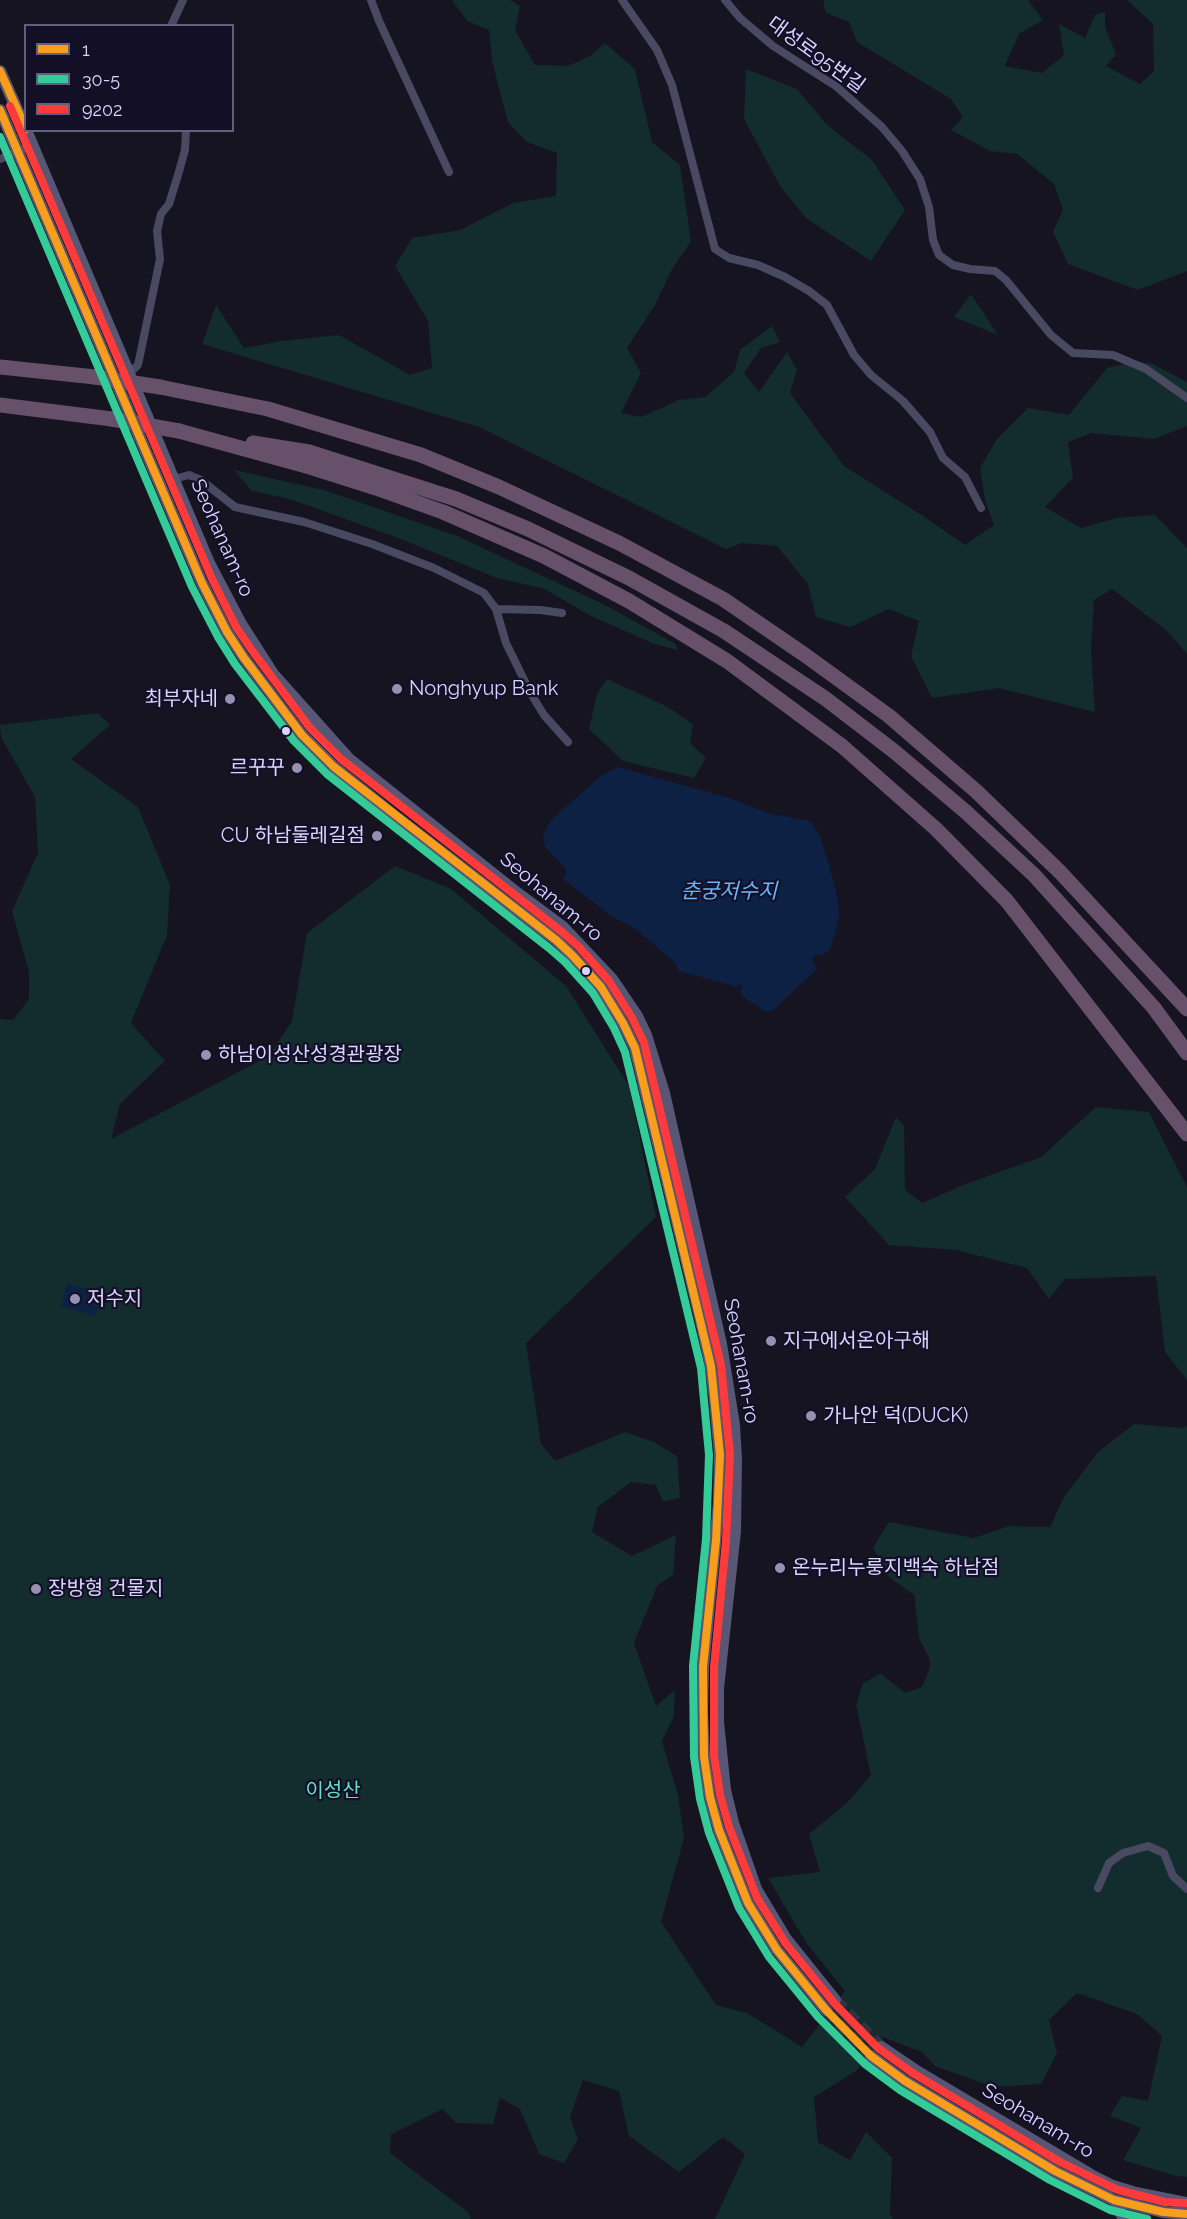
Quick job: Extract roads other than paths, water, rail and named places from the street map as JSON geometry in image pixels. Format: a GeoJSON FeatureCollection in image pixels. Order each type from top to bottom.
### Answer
{"type":"FeatureCollection","features":[{"type":"Feature","properties":{"kind":"highway"},"geometry":{"type":"LineString","coordinates":[[0,367],[95,377],[160,387],[268,409],[421,455],[499,487],[619,543],[723,599],[889,716],[976,791],[1060,872],[1187,1009]]}},
{"type":"Feature","properties":{"kind":"highway"},"geometry":{"type":"LineString","coordinates":[[0,405],[112,419],[309,452],[456,499],[528,529],[629,578],[724,630],[826,699],[895,752],[966,812],[1034,875],[1154,1008],[1187,1053]]}},
{"type":"Feature","properties":{"kind":"highway"},"geometry":{"type":"LineString","coordinates":[[179,431],[310,467],[443,512],[544,556],[629,601],[727,661],[842,746],[936,829],[1007,901],[1187,1134]]}},
{"type":"Feature","properties":{"kind":"street"},"geometry":{"type":"LineString","coordinates":[[172,24],[183,0]]}},
{"type":"Feature","properties":{"kind":"street"},"geometry":{"type":"LineString","coordinates":[[371,0],[450,172]]}},
{"type":"Feature","properties":{"kind":"street"},"geometry":{"type":"LineString","coordinates":[[622,0],[657,50],[672,85],[716,249],[729,258],[758,265],[785,276],[826,305],[854,355],[871,375],[903,401],[930,432],[943,458],[965,477],[981,508]]}},
{"type":"Feature","properties":{"kind":"street","name":"대성로95번길"},"geometry":{"type":"LineString","coordinates":[[725,0],[740,18],[773,46],[837,87],[882,127],[902,151],[920,179],[930,207],[933,240],[939,255],[953,265],[994,271],[1006,280],[1051,335],[1073,353],[1113,355],[1146,369],[1187,398]]}},
{"type":"Feature","properties":{"kind":"street","name":"Seohanam-ro"},"geometry":{"type":"LineString","coordinates":[[0,71],[24,125]]}},
{"type":"Feature","properties":{"kind":"street","name":"Seohanam-ro"},"geometry":{"type":"LineString","coordinates":[[0,110],[202,583],[227,632],[302,735],[334,767],[556,940],[572,955],[601,987],[635,1048],[711,1366],[717,1421],[720,1455],[719,1503],[703,1667],[702,1711],[704,1757],[710,1797],[722,1839],[748,1903],[777,1950],[826,2010]]}},
{"type":"Feature","properties":{"kind":"street","name":"Seohanam-ro"},"geometry":{"type":"LineString","coordinates":[[27,132],[209,563],[241,624],[286,692],[349,759],[569,933],[612,979],[637,1016],[646,1035],[664,1094],[716,1321],[729,1383],[734,1425],[735,1530],[718,1688],[718,1722],[725,1790],[733,1822],[756,1889],[786,1939],[835,2000]]}},
{"type":"Feature","properties":{"kind":"street"},"geometry":{"type":"LineString","coordinates":[[129,374],[138,365],[160,259],[157,231],[161,214],[169,204],[178,175],[185,150],[186,132]]}},
{"type":"Feature","properties":{"kind":"street"},"geometry":{"type":"LineString","coordinates":[[0,159],[32,145]]}},
{"type":"Feature","properties":{"kind":"street"},"geometry":{"type":"LineString","coordinates":[[174,480],[189,475],[201,480],[235,507],[303,522],[372,544],[434,568],[484,593],[496,609],[506,643],[531,694],[544,715],[568,742]]}},
{"type":"Feature","properties":{"kind":"street"},"geometry":{"type":"LineString","coordinates":[[496,609],[524,609],[562,614]]}},
{"type":"Feature","properties":{"kind":"street"},"geometry":{"type":"LineString","coordinates":[[1098,1888],[1109,1863],[1123,1854],[1148,1846],[1164,1853],[1173,1876],[1187,1890]]}},
{"type":"Feature","properties":{"kind":"street","name":"Seohanam-ro"},"geometry":{"type":"LineString","coordinates":[[881,2046],[918,2072],[1091,2175],[1163,2210],[1187,2203]]}},
{"type":"Feature","properties":{"kind":"street","name":"Seohanam-ro"},"geometry":{"type":"LineString","coordinates":[[871,2056],[905,2081],[1055,2171],[1114,2200],[1187,2214]]}},
{"type":"Feature","properties":{"kind":"street"},"geometry":{"type":"LineString","coordinates":[[1114,2200],[1124,2219]]}},
{"type":"Feature","properties":{"kind":"water","name":"춘궁저수지"},"geometry":{"type":"Polygon","coordinates":[[[618,767],[729,798],[771,814],[810,821],[820,836],[838,901],[839,918],[831,947],[821,956],[817,954],[812,958],[817,969],[772,1011],[766,1012],[742,996],[740,991],[743,988],[739,983],[737,987],[679,971],[674,962],[637,930],[613,917],[563,879],[567,870],[545,847],[543,834],[551,820],[601,776],[618,767]]]}},
{"type":"Feature","properties":{"kind":"water"},"geometry":{"type":"Polygon","coordinates":[[[67,1284],[102,1294],[95,1316],[61,1306],[67,1284]]]}},
{"type":"Feature","properties":{"kind":"tunnel"},"geometry":{"type":"LineString","coordinates":[[835,2000],[881,2047]]}},
{"type":"Feature","properties":{"kind":"tunnel"},"geometry":{"type":"LineString","coordinates":[[826,2010],[871,2056]]}},
{"type":"Feature","properties":{"kind":"place","name":"Nonghyup Bank"},"geometry":{"type":"Point","coordinates":[397,689]}},
{"type":"Feature","properties":{"kind":"place","name":"최부자네"},"geometry":{"type":"Point","coordinates":[230,699]}},
{"type":"Feature","properties":{"kind":"place","name":"르꾸꾸"},"geometry":{"type":"Point","coordinates":[297,768]}},
{"type":"Feature","properties":{"kind":"place","name":"CU 하남둘레길점"},"geometry":{"type":"Point","coordinates":[377,836]}},
{"type":"Feature","properties":{"kind":"place","name":"하남이성산성경관광장"},"geometry":{"type":"Point","coordinates":[206,1055]}},
{"type":"Feature","properties":{"kind":"place","name":"저수지"},"geometry":{"type":"Point","coordinates":[75,1299]}},
{"type":"Feature","properties":{"kind":"place","name":"지구에서온아구해"},"geometry":{"type":"Point","coordinates":[771,1341]}},
{"type":"Feature","properties":{"kind":"place","name":"가나안 덕(DUCK)"},"geometry":{"type":"Point","coordinates":[811,1416]}},
{"type":"Feature","properties":{"kind":"place","name":"온누리누룽지백숙 하남점"},"geometry":{"type":"Point","coordinates":[780,1568]}},
{"type":"Feature","properties":{"kind":"place","name":"장방형 건물지"},"geometry":{"type":"Point","coordinates":[36,1589]}},
{"type":"Feature","properties":{"kind":"park label","name":"이성산"},"geometry":{"type":"Point","coordinates":[333,1791]}}]}
